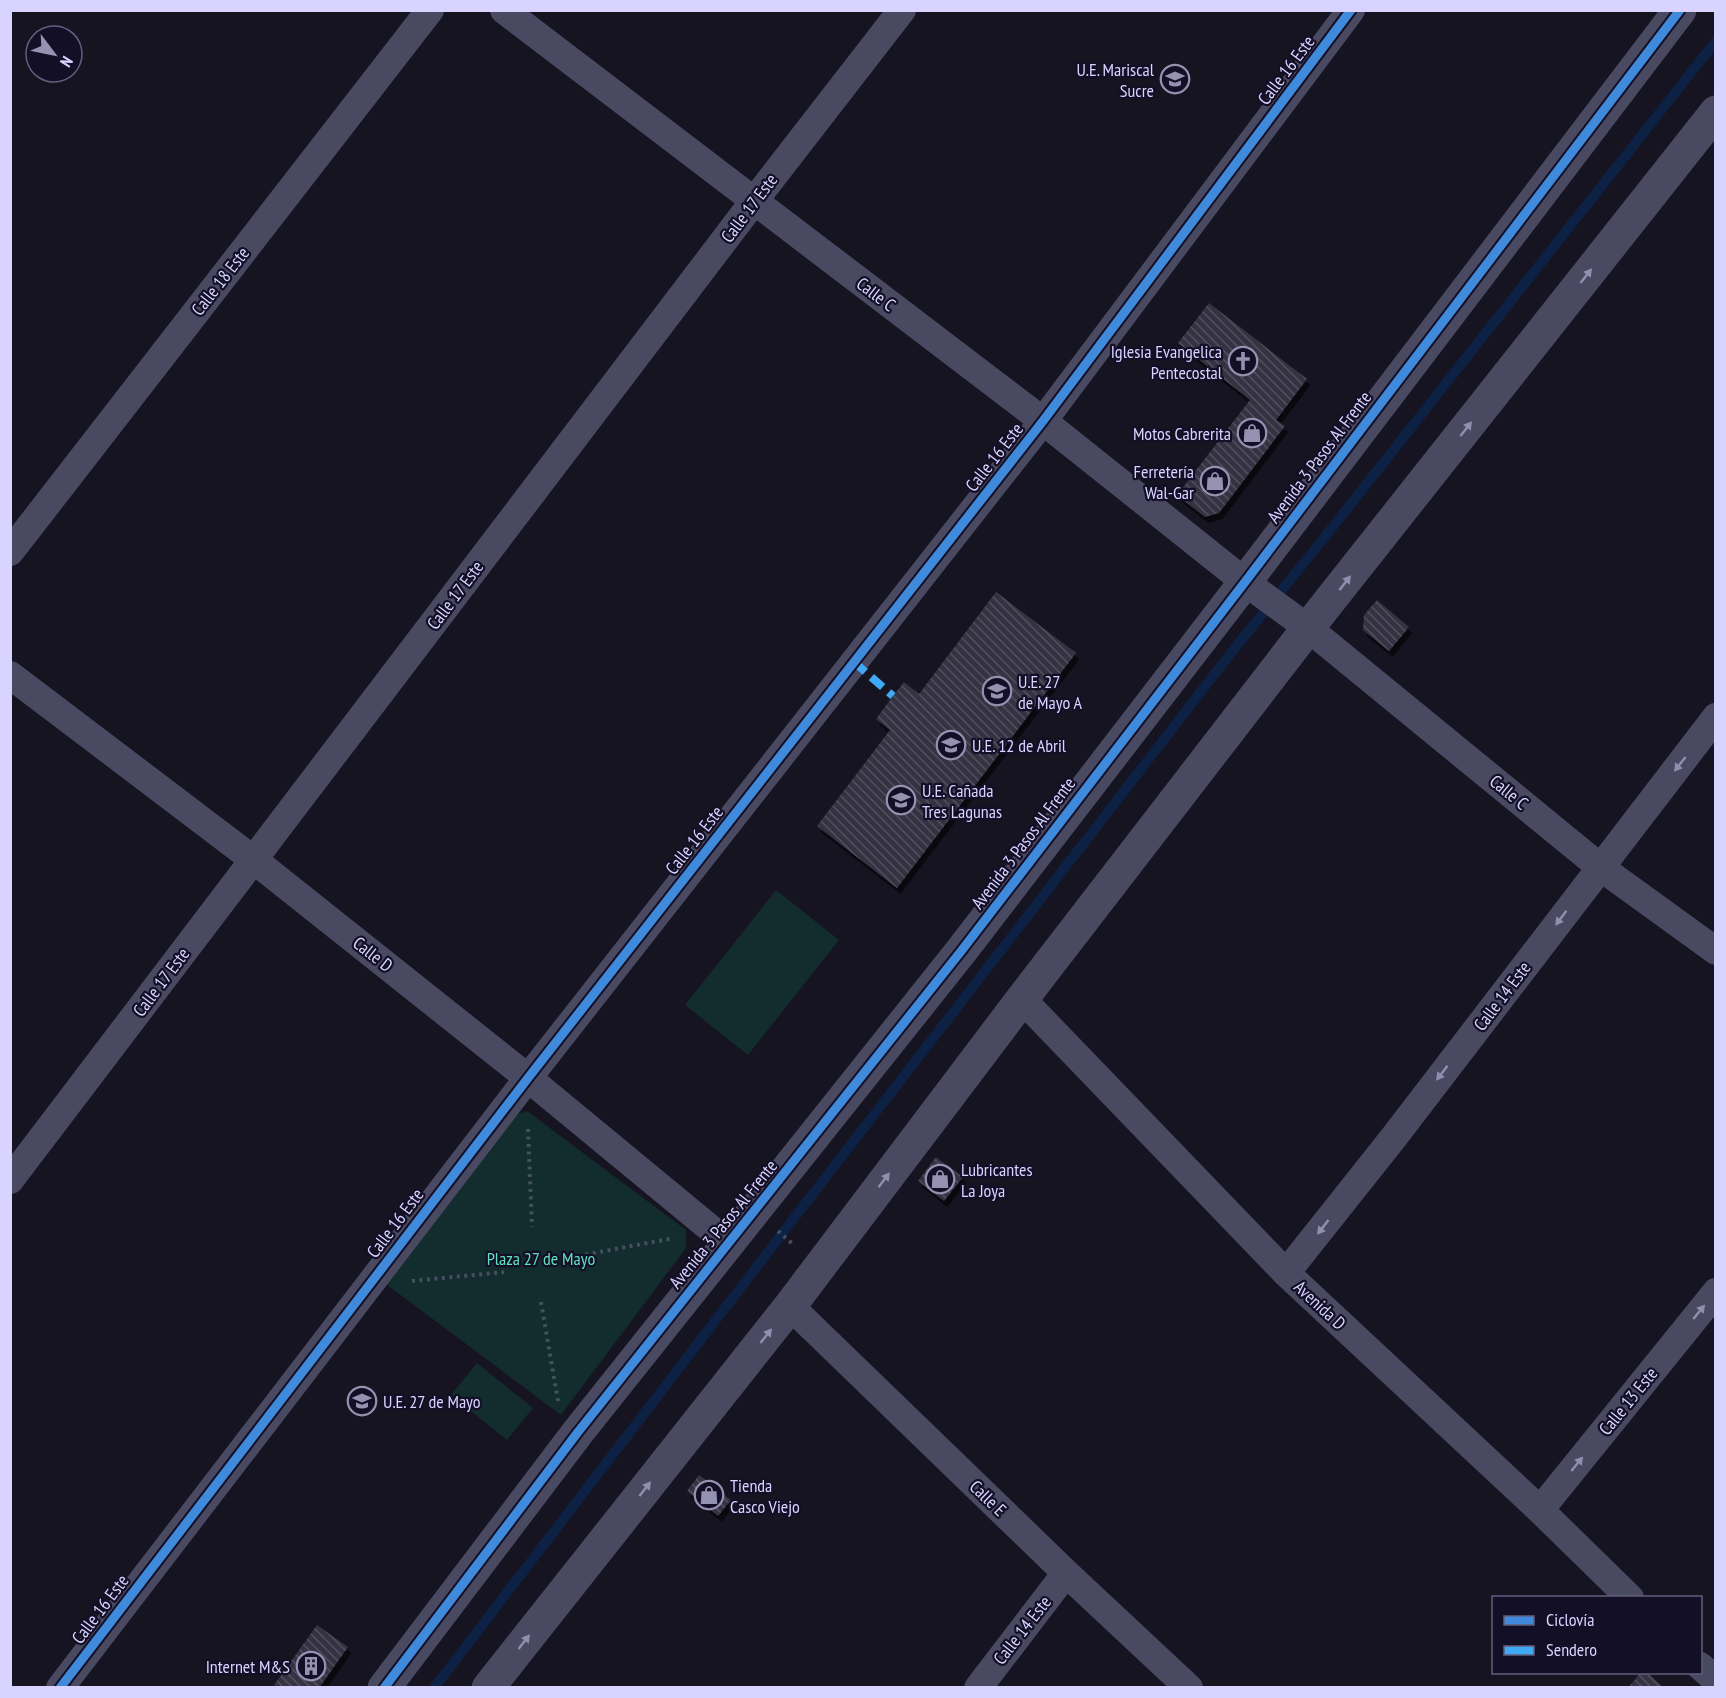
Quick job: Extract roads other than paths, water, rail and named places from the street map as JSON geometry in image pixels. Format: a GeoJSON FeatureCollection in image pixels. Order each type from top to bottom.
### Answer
{"type":"FeatureCollection","features":[{"type":"Feature","properties":{"kind":"street","name":"Calle 18 Este"},"geometry":{"type":"LineString","coordinates":[[10,552],[430,10]]}},
{"type":"Feature","properties":{"kind":"street","name":"Calle C"},"geometry":{"type":"LineString","coordinates":[[504,10],[1043,421],[1251,586],[1299,621],[1600,867],[1716,951]]}},
{"type":"Feature","properties":{"kind":"street","name":"Calle 17 Este"},"geometry":{"type":"LineString","coordinates":[[10,1180],[754,201],[902,10]]}},
{"type":"Feature","properties":{"kind":"street","name":"Calle 16 Este"},"geometry":{"type":"LineString","coordinates":[[60,1688],[528,1078],[1043,421],[1351,10]]}},
{"type":"Feature","properties":{"kind":"street","name":"Avenida 3 Pasos Al Frente"},"geometry":{"type":"LineString","coordinates":[[384,1688],[578,1432],[1251,586],[1680,10]]}},
{"type":"Feature","properties":{"kind":"street"},"geometry":{"type":"LineString","coordinates":[[488,1688],[790,1306],[1022,999],[1299,621],[1716,112]]}},
{"type":"Feature","properties":{"kind":"street","name":"Calle D"},"geometry":{"type":"LineString","coordinates":[[10,675],[254,860],[528,1078],[728,1243]]}},
{"type":"Feature","properties":{"kind":"street","name":"Calle 14 Este"},"geometry":{"type":"LineString","coordinates":[[1286,1273],[1716,717]]}},
{"type":"Feature","properties":{"kind":"street","name":"Avenida D"},"geometry":{"type":"LineString","coordinates":[[1022,999],[1286,1273],[1540,1510],[1628,1596]]}},
{"type":"Feature","properties":{"kind":"street","name":"Calle 13 Este"},"geometry":{"type":"LineString","coordinates":[[1540,1510],[1716,1292]]}},
{"type":"Feature","properties":{"kind":"street","name":"Calle E"},"geometry":{"type":"LineString","coordinates":[[790,1306],[1066,1573],[1189,1688]]}},
{"type":"Feature","properties":{"kind":"street","name":"Calle 14 Este"},"geometry":{"type":"LineString","coordinates":[[978,1688],[1066,1573]]}},
{"type":"Feature","properties":{"kind":"street"},"geometry":{"type":"LineString","coordinates":[[1702,1667],[1716,1680]]}},
{"type":"Feature","properties":{"kind":"waterway"},"geometry":{"type":"LineString","coordinates":[[434,1688],[1230,654],[1716,41]]}},
{"type":"Feature","properties":{"kind":"place","name":"U.E. Mariscal Sucre"},"geometry":{"type":"Point","coordinates":[1175,79]}},
{"type":"Feature","properties":{"kind":"place","name":"Iglesia Evangelica Pentecostal"},"geometry":{"type":"Point","coordinates":[1243,361]}},
{"type":"Feature","properties":{"kind":"place","name":"Motos Cabrerita"},"geometry":{"type":"Point","coordinates":[1252,433]}},
{"type":"Feature","properties":{"kind":"place","name":"Ferretería Wal-Gar"},"geometry":{"type":"Point","coordinates":[1215,481]}},
{"type":"Feature","properties":{"kind":"place","name":"U.E. 27 de Mayo A"},"geometry":{"type":"Point","coordinates":[997,691]}},
{"type":"Feature","properties":{"kind":"place","name":"U.E. 12 de Abril"},"geometry":{"type":"Point","coordinates":[951,745]}},
{"type":"Feature","properties":{"kind":"place","name":"U.E. Cañada Tres Lagunas"},"geometry":{"type":"Point","coordinates":[901,800]}},
{"type":"Feature","properties":{"kind":"place","name":"Lubricantes La Joya"},"geometry":{"type":"Point","coordinates":[940,1179]}},
{"type":"Feature","properties":{"kind":"place","name":"U.E. 27 de Mayo"},"geometry":{"type":"Point","coordinates":[362,1401]}},
{"type":"Feature","properties":{"kind":"place","name":"Tienda Casco Viejo"},"geometry":{"type":"Point","coordinates":[709,1495]}},
{"type":"Feature","properties":{"kind":"place","name":"Internet M&S"},"geometry":{"type":"Point","coordinates":[311,1666]}},
{"type":"Feature","properties":{"kind":"park label","name":"Plaza 27 de Mayo"},"geometry":{"type":"Point","coordinates":[541,1258]}}]}
